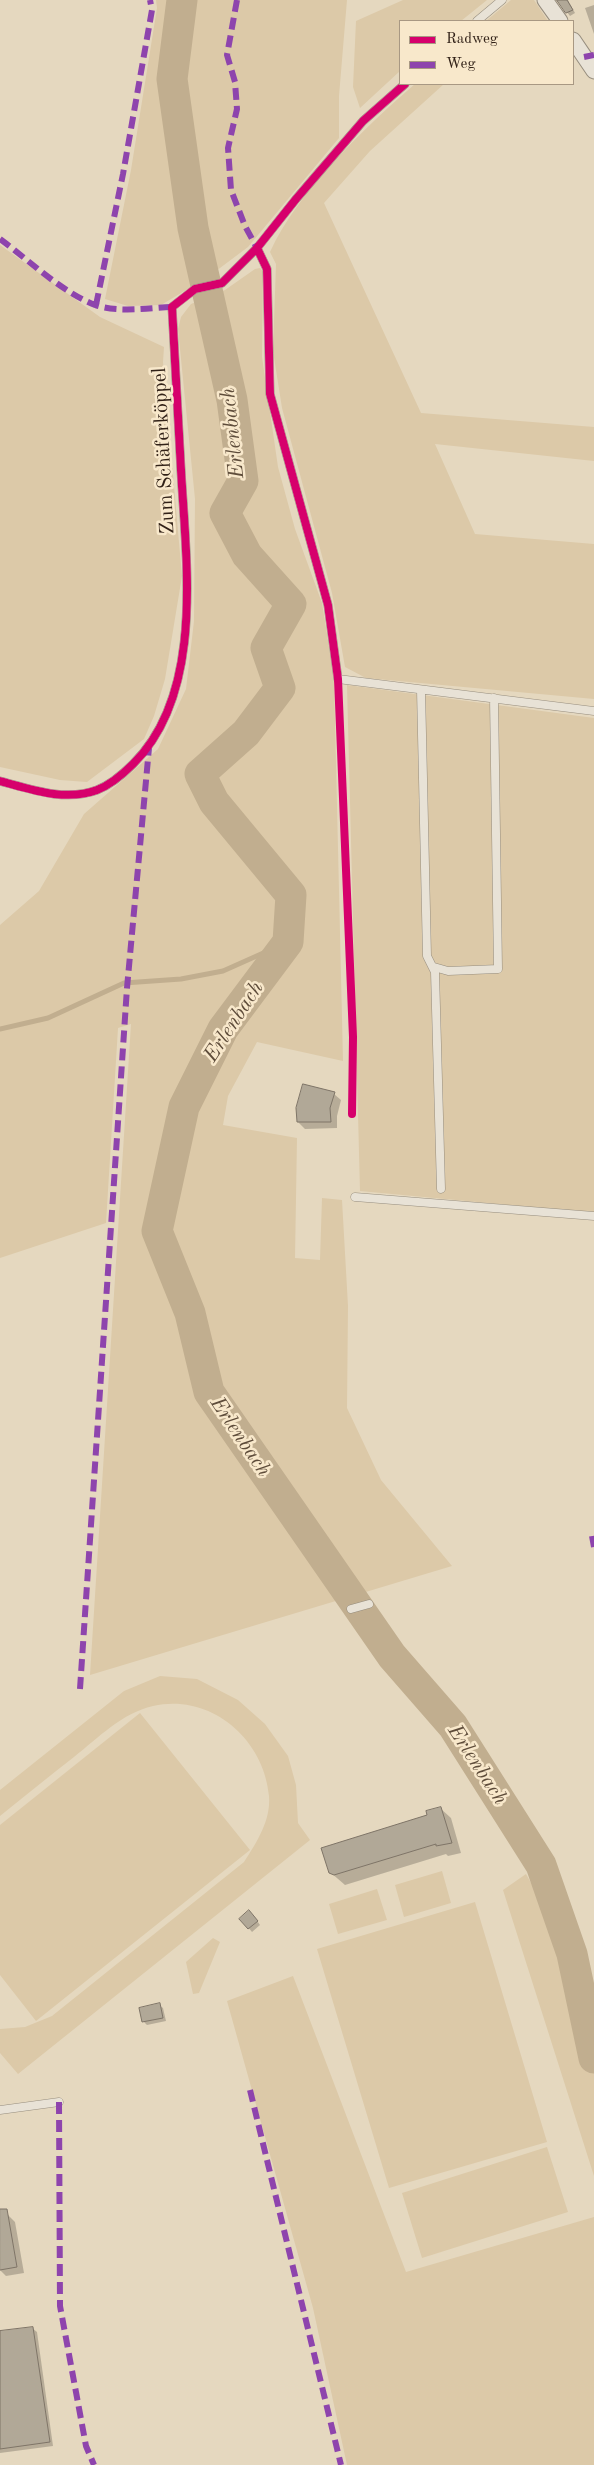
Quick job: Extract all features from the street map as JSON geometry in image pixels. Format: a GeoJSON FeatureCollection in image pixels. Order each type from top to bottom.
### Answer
{"type":"FeatureCollection","features":[{"type":"Feature","properties":{"kind":"street"},"geometry":{"type":"LineString","coordinates":[[545,0],[559,20]]}},
{"type":"Feature","properties":{"kind":"street"},"geometry":{"type":"LineString","coordinates":[[574,41],[589,56],[594,71]]}},
{"type":"Feature","properties":{"kind":"lane"},"geometry":{"type":"LineString","coordinates":[[478,20],[502,0]]}},
{"type":"Feature","properties":{"kind":"lane","name":"Zum Schäferköppel"},"geometry":{"type":"LineString","coordinates":[[0,781],[40,792],[70,795],[97,790],[120,776],[149,748],[166,714],[178,678],[189,600],[172,307],[195,289],[222,283],[257,248],[296,199],[363,122],[404,85]]}},
{"type":"Feature","properties":{"kind":"lane"},"geometry":{"type":"LineString","coordinates":[[257,248],[267,269],[270,394],[328,605],[338,679],[594,711]]}},
{"type":"Feature","properties":{"kind":"lane"},"geometry":{"type":"LineString","coordinates":[[421,690],[427,956],[434,967],[441,1190]]}},
{"type":"Feature","properties":{"kind":"lane"},"geometry":{"type":"LineString","coordinates":[[434,967],[448,971],[498,969],[494,698]]}},
{"type":"Feature","properties":{"kind":"lane"},"geometry":{"type":"LineString","coordinates":[[355,1197],[594,1216]]}},
{"type":"Feature","properties":{"kind":"lane"},"geometry":{"type":"LineString","coordinates":[[351,1609],[369,1604]]}},
{"type":"Feature","properties":{"kind":"lane"},"geometry":{"type":"LineString","coordinates":[[0,2110],[59,2102]]}},
{"type":"Feature","properties":{"kind":"shaded area"},"geometry":{"type":"Polygon","coordinates":[[[156,0],[347,0],[339,96],[339,138],[248,247],[208,277],[161,305],[128,306],[105,299],[131,170],[157,8],[156,0]]]}},
{"type":"Feature","properties":{"kind":"shaded area"},"geometry":{"type":"Polygon","coordinates":[[[403,0],[487,0],[462,20],[399,20],[399,72],[360,108],[353,87],[356,21],[403,0]]]}},
{"type":"Feature","properties":{"kind":"shaded area"},"geometry":{"type":"Polygon","coordinates":[[[511,0],[534,0],[547,20],[487,20],[511,0]]]}},
{"type":"Feature","properties":{"kind":"shaded area"},"geometry":{"type":"Polygon","coordinates":[[[414,85],[443,85],[370,151],[324,203],[421,413],[594,427],[594,461],[435,444],[475,534],[594,544],[594,699],[366,678],[345,667],[332,593],[282,408],[273,351],[276,264],[270,252],[297,206],[334,162],[375,120],[414,85]]]}},
{"type":"Feature","properties":{"kind":"shaded area"},"geometry":{"type":"Polygon","coordinates":[[[0,245],[100,317],[164,347],[163,362],[182,576],[165,679],[154,716],[144,739],[87,782],[60,780],[0,767],[0,245]]]}},
{"type":"Feature","properties":{"kind":"shaded area"},"geometry":{"type":"Polygon","coordinates":[[[260,268],[263,271],[262,357],[278,467],[295,529],[322,603],[334,678],[343,1061],[257,1042],[228,1096],[223,1125],[297,1138],[295,1258],[320,1260],[322,1198],[342,1200],[348,1306],[347,1408],[381,1480],[452,1566],[90,1675],[131,1024],[118,1028],[106,1223],[0,1258],[0,925],[39,891],[84,814],[158,749],[186,689],[194,621],[195,499],[178,329],[181,317],[191,304],[225,290],[255,269],[260,268]]]}},
{"type":"Feature","properties":{"kind":"shaded area"},"geometry":{"type":"Polygon","coordinates":[[[347,685],[594,718],[594,1213],[360,1191],[347,685]]]}},
{"type":"Feature","properties":{"kind":"shaded area"},"geometry":{"type":"Polygon","coordinates":[[[160,1676],[197,1679],[238,1700],[265,1724],[288,1756],[296,1785],[298,1823],[310,1840],[18,2074],[0,2053],[0,2029],[25,2027],[52,2016],[244,1862],[258,1839],[268,1814],[269,1796],[265,1775],[257,1756],[245,1739],[231,1725],[214,1714],[195,1707],[174,1704],[142,1709],[121,1720],[0,1816],[0,1790],[124,1691],[160,1676]]]}},
{"type":"Feature","properties":{"kind":"shaded area"},"geometry":{"type":"Polygon","coordinates":[[[140,1713],[250,1850],[36,2021],[0,1975],[0,1825],[140,1713]]]}},
{"type":"Feature","properties":{"kind":"shaded area"},"geometry":{"type":"Polygon","coordinates":[[[442,1871],[451,1903],[404,1917],[395,1885],[442,1871]]]}},
{"type":"Feature","properties":{"kind":"shaded area"},"geometry":{"type":"Polygon","coordinates":[[[526,1874],[594,1995],[594,2176],[503,1890],[526,1874]]]}},
{"type":"Feature","properties":{"kind":"shaded area"},"geometry":{"type":"Polygon","coordinates":[[[377,1889],[387,1920],[338,1934],[329,1904],[377,1889]]]}},
{"type":"Feature","properties":{"kind":"shaded area"},"geometry":{"type":"Polygon","coordinates":[[[475,1902],[547,2142],[389,2188],[317,1949],[475,1902]]]}},
{"type":"Feature","properties":{"kind":"shaded area"},"geometry":{"type":"Polygon","coordinates":[[[213,1938],[220,1942],[199,1993],[193,1994],[186,1962],[213,1938]]]}},
{"type":"Feature","properties":{"kind":"shaded area"},"geometry":{"type":"Polygon","coordinates":[[[293,1976],[406,2272],[594,2217],[594,2465],[347,2465],[313,2308],[227,2001],[293,1976]]]}},
{"type":"Feature","properties":{"kind":"shaded area"},"geometry":{"type":"Polygon","coordinates":[[[547,2147],[568,2212],[422,2258],[402,2193],[547,2147]]]}},
{"type":"Feature","properties":{"kind":"building"},"geometry":{"type":"Polygon","coordinates":[[[557,0],[567,0],[573,10],[566,13],[557,0]]]}},
{"type":"Feature","properties":{"kind":"building"},"geometry":{"type":"Polygon","coordinates":[[[303,1084],[335,1092],[330,1108],[331,1122],[297,1122],[296,1108],[303,1084]]]}},
{"type":"Feature","properties":{"kind":"building"},"geometry":{"type":"Polygon","coordinates":[[[441,1807],[452,1843],[436,1846],[436,1844],[334,1875],[329,1873],[321,1848],[427,1815],[426,1811],[441,1807]]]}},
{"type":"Feature","properties":{"kind":"building"},"geometry":{"type":"Polygon","coordinates":[[[249,1910],[258,1921],[248,1929],[239,1919],[249,1910]]]}},
{"type":"Feature","properties":{"kind":"building"},"geometry":{"type":"Polygon","coordinates":[[[160,2003],[163,2018],[142,2022],[139,2008],[160,2003]]]}},
{"type":"Feature","properties":{"kind":"building"},"geometry":{"type":"Polygon","coordinates":[[[0,2209],[7,2209],[17,2267],[0,2270],[0,2209]]]}},
{"type":"Feature","properties":{"kind":"building"},"geometry":{"type":"Polygon","coordinates":[[[33,2327],[50,2442],[0,2449],[0,2331],[33,2327]]]}},
{"type":"Feature","properties":{"kind":"waterway","name":"Erlenbach"},"geometry":{"type":"LineString","coordinates":[[182,0],[172,79],[193,228],[232,400],[243,481],[225,513],[247,555],[291,604],[266,648],[280,688],[246,733],[200,774],[214,802],[291,895],[288,942],[223,1029],[184,1107],[157,1231],[190,1313],[209,1392],[392,1656],[453,1726],[541,1865],[572,1954],[594,2058]]}},
{"type":"Feature","properties":{"kind":"waterway"},"geometry":{"type":"LineString","coordinates":[[0,1029],[48,1018],[124,983],[181,979],[223,971],[288,942]]}},
{"type":"Feature","properties":{"kind":"marked path"},"geometry":{"type":"LineString","coordinates":[[96,305],[123,174],[152,10],[150,0]]}},
{"type":"Feature","properties":{"kind":"marked path"},"geometry":{"type":"LineString","coordinates":[[237,0],[227,55],[235,82],[237,109],[228,148],[231,190],[245,226],[257,248]]}},
{"type":"Feature","properties":{"kind":"marked path"},"geometry":{"type":"LineString","coordinates":[[584,57],[594,55]]}},
{"type":"Feature","properties":{"kind":"marked path"},"geometry":{"type":"LineString","coordinates":[[0,239],[57,284],[95,305],[113,309],[172,307]]}},
{"type":"Feature","properties":{"kind":"marked path"},"geometry":{"type":"LineString","coordinates":[[80,1689],[127,988],[149,748]]}},
{"type":"Feature","properties":{"kind":"marked path"},"geometry":{"type":"LineString","coordinates":[[592,1536],[594,1547]]}},
{"type":"Feature","properties":{"kind":"marked path"},"geometry":{"type":"LineString","coordinates":[[250,2090],[341,2465]]}},
{"type":"Feature","properties":{"kind":"marked path"},"geometry":{"type":"LineString","coordinates":[[59,2102],[60,2306],[86,2446],[94,2465]]}},
{"type":"Feature","properties":{"kind":"cycle path"},"geometry":{"type":"LineString","coordinates":[[0,781],[35,791],[60,795],[73,795],[97,790],[129,768],[156,735],[172,701],[181,664],[186,624],[186,544],[172,307],[195,289],[222,283],[257,248],[363,121],[404,85]]}},
{"type":"Feature","properties":{"kind":"cycle path"},"geometry":{"type":"LineString","coordinates":[[257,248],[267,269],[270,394],[328,605],[338,679],[353,1037],[352,1114]]}}]}
